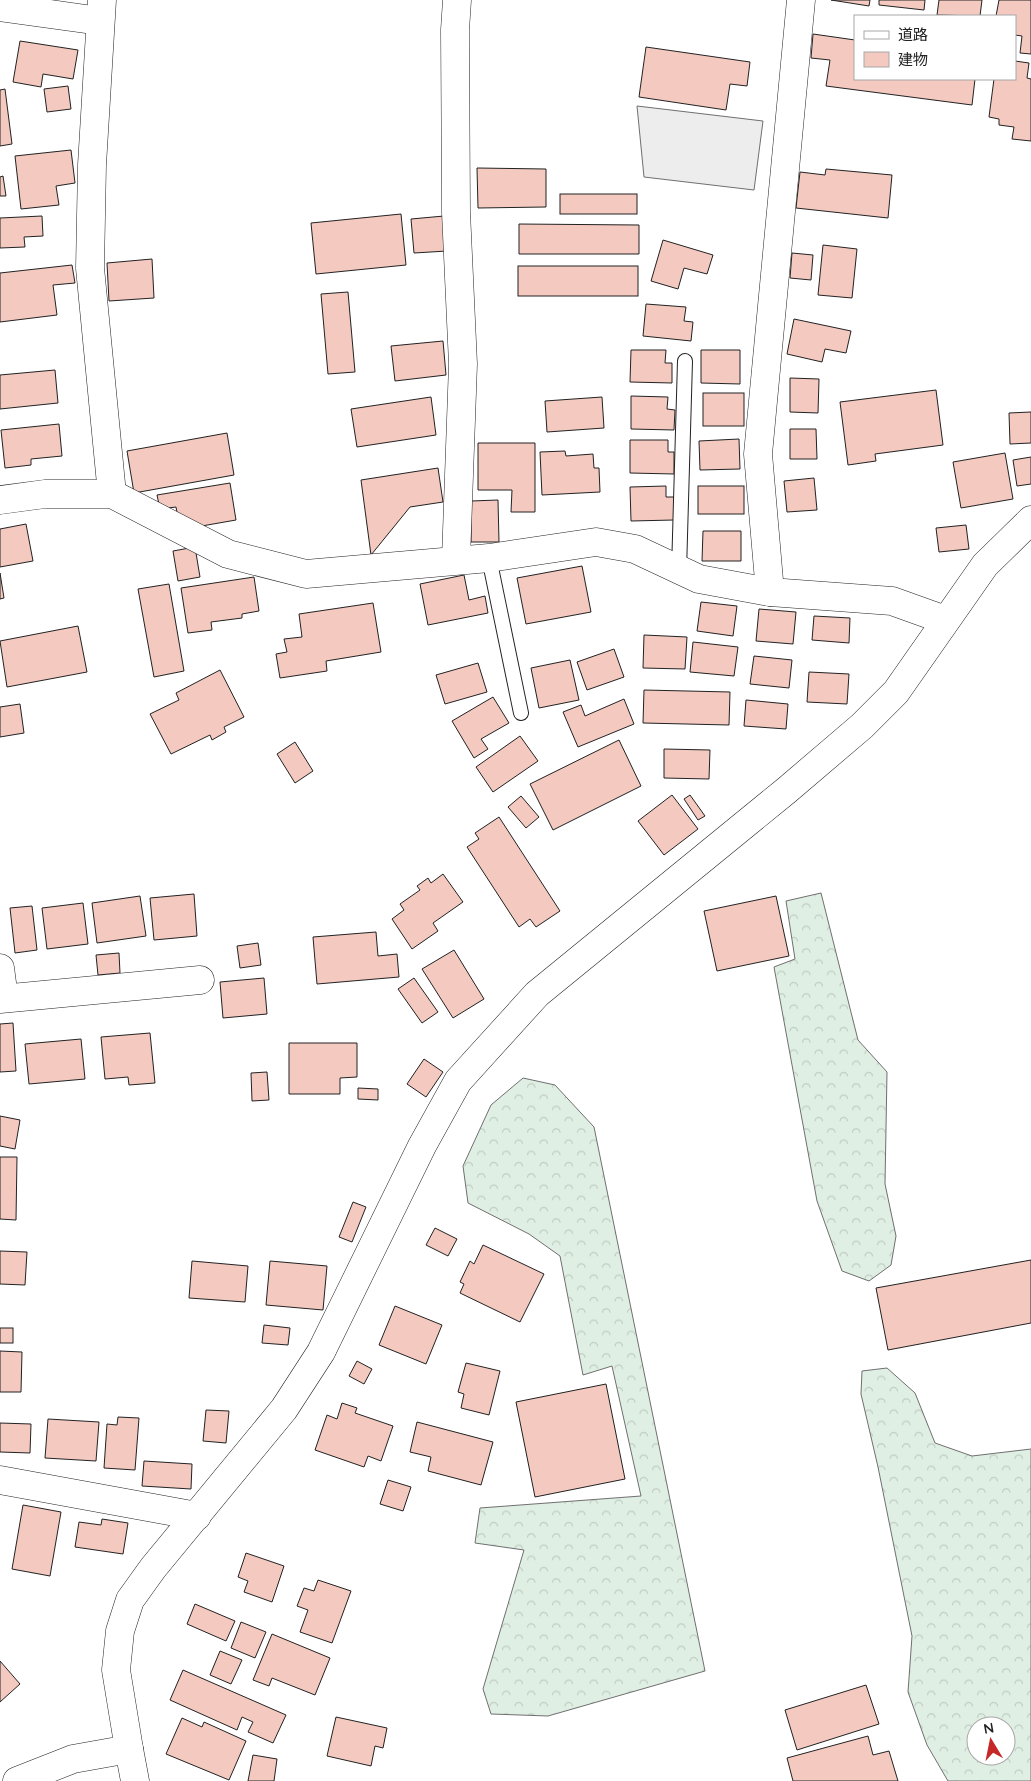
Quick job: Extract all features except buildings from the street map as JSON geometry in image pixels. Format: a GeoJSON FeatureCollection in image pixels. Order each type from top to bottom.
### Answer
{"type":"FeatureCollection","features":[{"type":"Feature","properties":{"kind":"street"},"geometry":{"type":"LineString","coordinates":[[456,559],[463,364],[456,212],[454,30],[457,0]]}},
{"type":"Feature","properties":{"kind":"street"},"geometry":{"type":"LineString","coordinates":[[770,592],[758,454],[801,0]]}},
{"type":"Feature","properties":{"kind":"street"},"geometry":{"type":"LineString","coordinates":[[0,7],[101,10],[92,165],[90,268],[112,494]]}},
{"type":"Feature","properties":{"kind":"street"},"geometry":{"type":"LineString","coordinates":[[0,500],[45,494],[112,494],[228,554],[306,574],[456,559],[489,558],[596,542],[635,550],[699,579],[770,592],[892,601],[945,620]]}},
{"type":"Feature","properties":{"kind":"street"},"geometry":{"type":"LineString","coordinates":[[135,1781],[116,1670],[120,1632],[130,1600],[152,1568],[284,1409],[321,1352],[422,1146],[458,1080],[537,994],[787,790],[862,726],[896,692],[985,564],[1031,520]]}},
{"type":"Feature","properties":{"kind":"street"},"geometry":{"type":"LineString","coordinates":[[0,968],[2,998],[200,980]]}},
{"type":"Feature","properties":{"kind":"street"},"geometry":{"type":"LineString","coordinates":[[0,1480],[197,1516]]}},
{"type":"Feature","properties":{"kind":"street"},"geometry":{"type":"LineString","coordinates":[[17,1781],[73,1759],[129,1749]]}},
{"type":"Feature","properties":{"kind":"lane"},"geometry":{"type":"LineString","coordinates":[[679,571],[685,361]]}},
{"type":"Feature","properties":{"kind":"lane"},"geometry":{"type":"LineString","coordinates":[[489,558],[521,713]]}},
{"type":"Feature","properties":{"kind":"green space"},"geometry":{"type":"Polygon","coordinates":[[[821,893],[858,1040],[887,1072],[885,1184],[896,1236],[891,1265],[869,1281],[842,1271],[817,1201],[774,967],[795,959],[786,901],[821,893]]]}},
{"type":"Feature","properties":{"kind":"green space"},"geometry":{"type":"Polygon","coordinates":[[[523,1078],[555,1085],[594,1127],[705,1671],[548,1716],[491,1714],[483,1689],[524,1550],[475,1543],[480,1508],[641,1496],[612,1366],[583,1375],[560,1256],[529,1234],[468,1203],[463,1166],[491,1105],[523,1078]]]}},
{"type":"Feature","properties":{"kind":"green space"},"geometry":{"type":"Polygon","coordinates":[[[887,1368],[915,1393],[935,1443],[972,1456],[1031,1449],[1031,1781],[948,1781],[927,1745],[908,1692],[912,1636],[878,1467],[861,1394],[862,1371],[887,1368]]]}},
{"type":"Feature","properties":{"kind":"shaded area"},"geometry":{"type":"Polygon","coordinates":[[[637,106],[763,121],[754,190],[644,177],[637,106]]]}}]}
